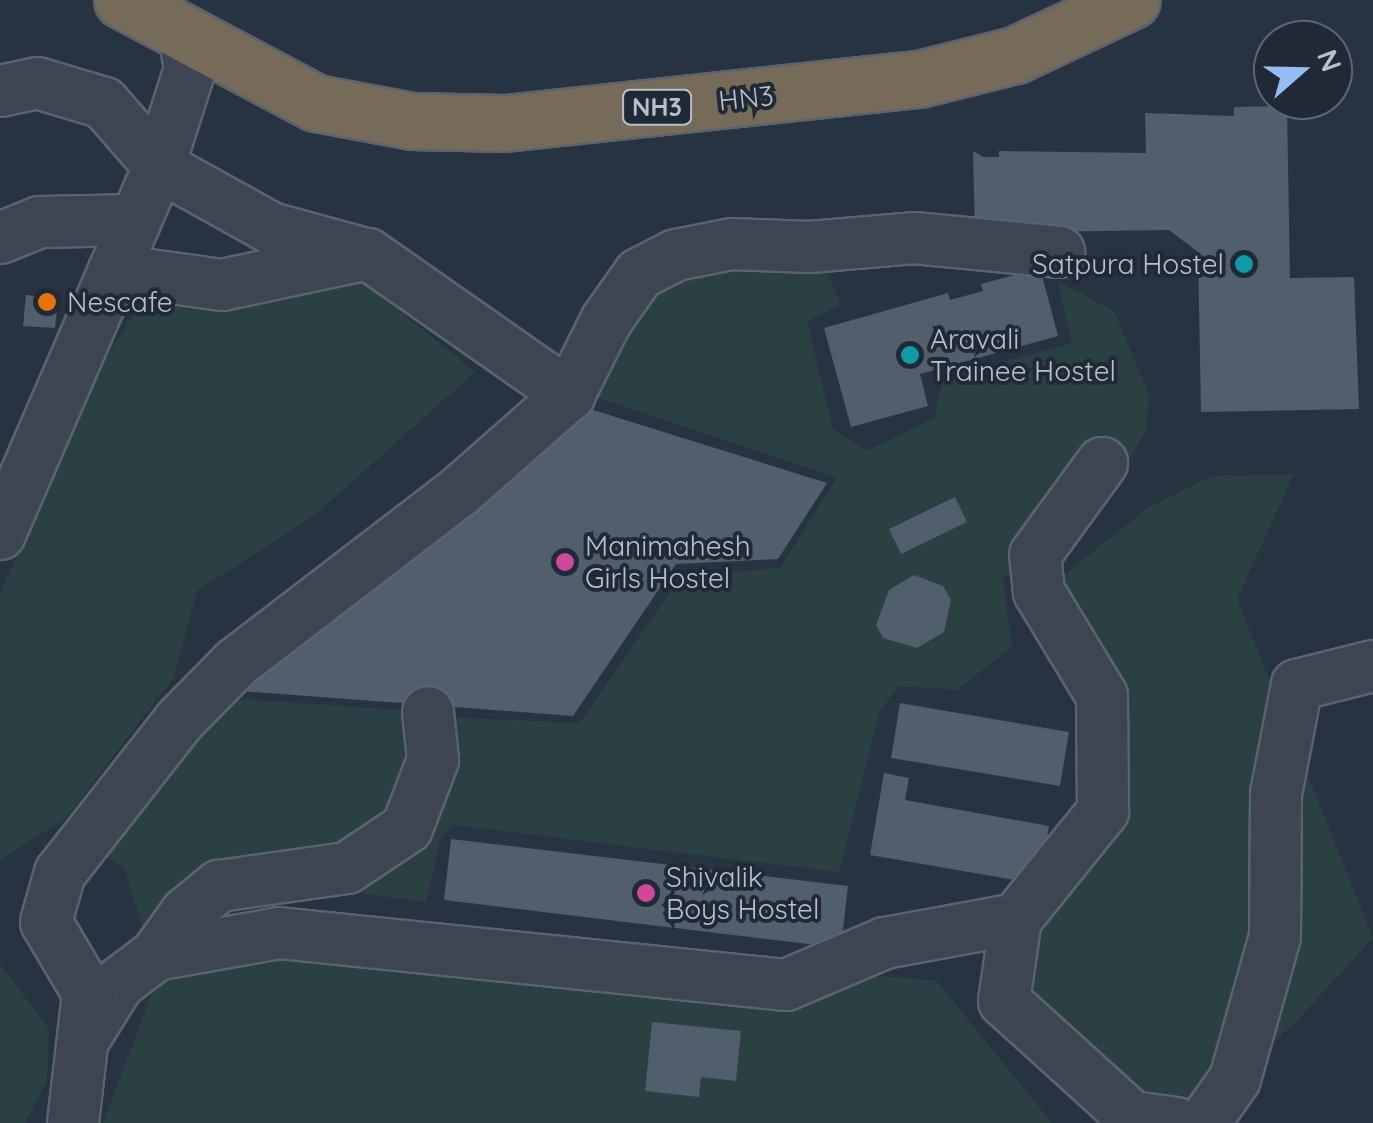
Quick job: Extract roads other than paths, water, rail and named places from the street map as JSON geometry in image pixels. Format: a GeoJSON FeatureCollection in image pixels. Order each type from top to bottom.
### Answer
{"type":"FeatureCollection","features":[{"type":"Feature","properties":{"kind":"highway","name":"NH3"},"geometry":{"type":"LineString","coordinates":[[122,0],[184,34]]}},
{"type":"Feature","properties":{"kind":"highway","name":"HN3"},"geometry":{"type":"LineString","coordinates":[[184,34],[316,103],[412,122],[505,122],[920,79],[1016,56],[1132,0]]}},
{"type":"Feature","properties":{"kind":"street"},"geometry":{"type":"LineString","coordinates":[[0,534],[159,166],[190,69],[184,34]]}},
{"type":"Feature","properties":{"kind":"street"},"geometry":{"type":"LineString","coordinates":[[0,91],[37,83],[104,104],[159,166],[272,228],[368,254],[569,396]]}},
{"type":"Feature","properties":{"kind":"street"},"geometry":{"type":"LineString","coordinates":[[0,238],[40,222],[136,220]]}},
{"type":"Feature","properties":{"kind":"street"},"geometry":{"type":"LineString","coordinates":[[72,1123],[88,993],[46,922],[60,873],[179,722],[236,663],[460,492],[569,396],[606,321],[639,274],[676,255],[732,244],[810,247],[914,238],[1059,252]]}},
{"type":"Feature","properties":{"kind":"street"},"geometry":{"type":"LineString","coordinates":[[114,270],[222,285],[368,254]]}},
{"type":"Feature","properties":{"kind":"street"},"geometry":{"type":"LineString","coordinates":[[1102,463],[1034,555],[1038,592],[1102,696],[1102,812],[1016,918],[1004,1001],[1132,1117],[1177,1123]]}},
{"type":"Feature","properties":{"kind":"street"},"geometry":{"type":"LineString","coordinates":[[1204,1123],[1235,1079],[1275,937],[1276,794],[1297,684],[1373,666]]}},
{"type":"Feature","properties":{"kind":"street"},"geometry":{"type":"LineString","coordinates":[[84,1039],[119,983],[156,955],[186,914],[219,886],[347,868],[407,828],[433,760],[428,712]]}},
{"type":"Feature","properties":{"kind":"street"},"geometry":{"type":"LineString","coordinates":[[156,955],[279,934],[786,985],[885,943],[1016,918]]}},
{"type":"Feature","properties":{"kind":"place","name":"Satpura Hostel"},"geometry":{"type":"Point","coordinates":[1244,264]}},
{"type":"Feature","properties":{"kind":"place","name":"Nescafe"},"geometry":{"type":"Point","coordinates":[47,302]}},
{"type":"Feature","properties":{"kind":"place","name":"Aravali Trainee Hostel"},"geometry":{"type":"Point","coordinates":[910,355]}},
{"type":"Feature","properties":{"kind":"place","name":"Manimahesh Girls Hostel"},"geometry":{"type":"Point","coordinates":[565,562]}},
{"type":"Feature","properties":{"kind":"place","name":"Shivalik Boys Hostel"},"geometry":{"type":"Point","coordinates":[646,893]}}]}
